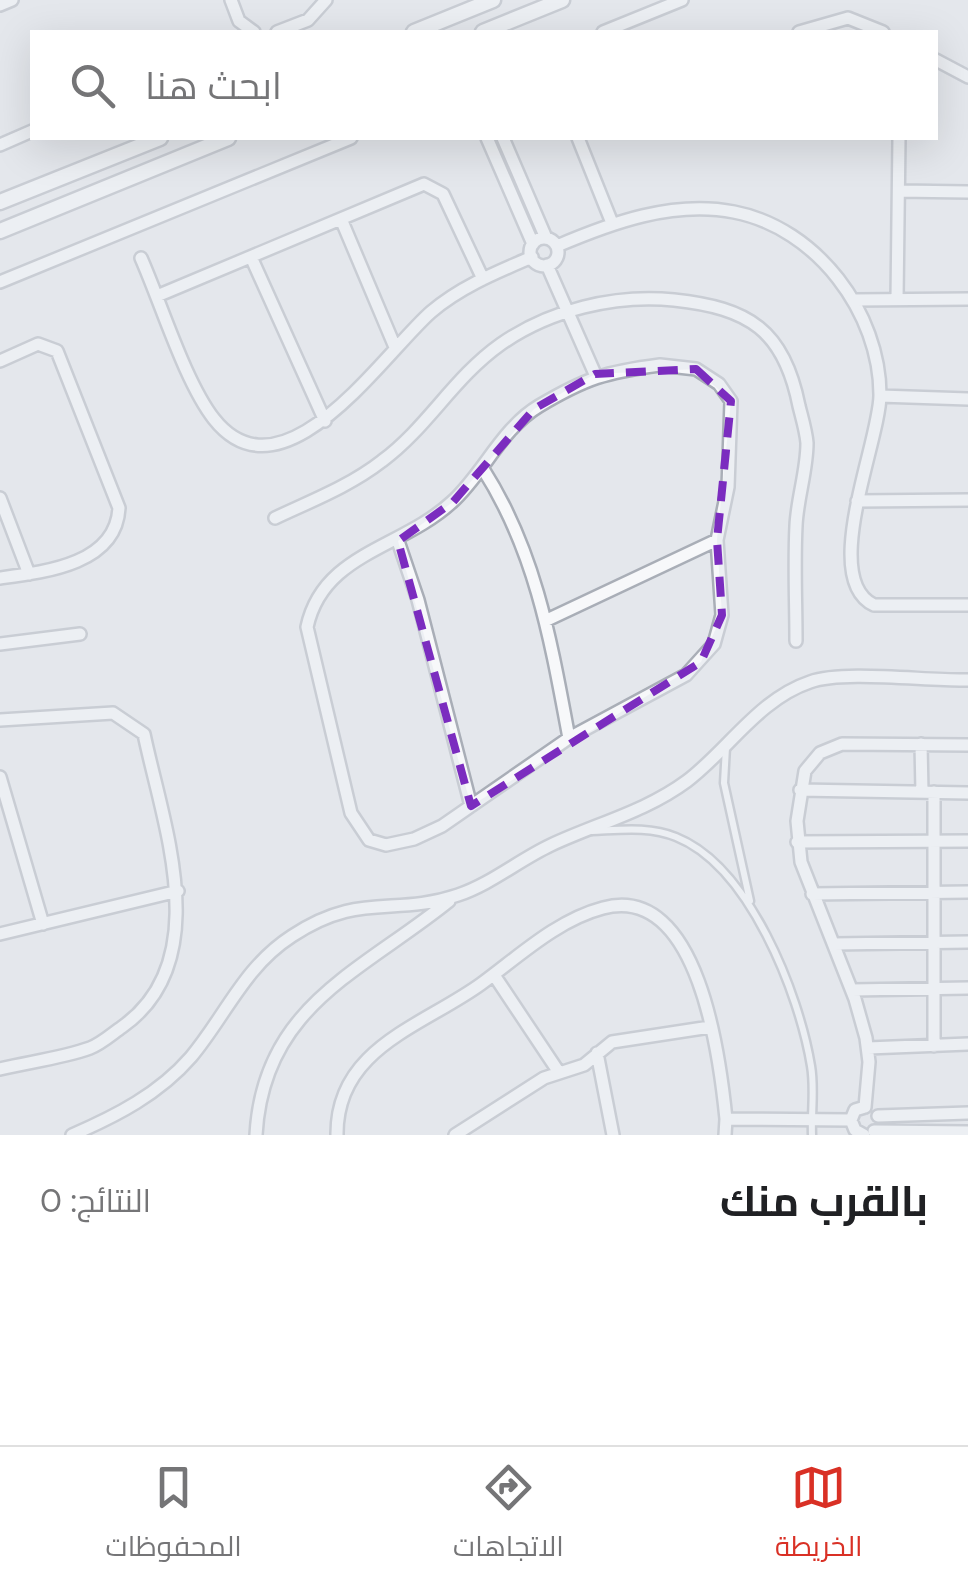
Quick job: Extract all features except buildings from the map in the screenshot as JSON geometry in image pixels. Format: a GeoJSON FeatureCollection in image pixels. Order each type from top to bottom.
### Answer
{"type":"FeatureCollection","features":[{"type":"Feature","properties":{"kind":"street"},"geometry":{"type":"LineString","coordinates":[[0,5],[12,0]]}},
{"type":"Feature","properties":{"kind":"street"},"geometry":{"type":"LineString","coordinates":[[230,0],[238,26]]}},
{"type":"Feature","properties":{"kind":"street"},"geometry":{"type":"LineString","coordinates":[[282,30],[308,20],[326,0]]}},
{"type":"Feature","properties":{"kind":"street"},"geometry":{"type":"LineString","coordinates":[[419,30],[493,0]]}},
{"type":"Feature","properties":{"kind":"street"},"geometry":{"type":"LineString","coordinates":[[505,27],[562,0]]}},
{"type":"Feature","properties":{"kind":"street"},"geometry":{"type":"LineString","coordinates":[[608,30],[682,0]]}},
{"type":"Feature","properties":{"kind":"street"},"geometry":{"type":"LineString","coordinates":[[807,30],[848,18],[878,30]]}},
{"type":"Feature","properties":{"kind":"street"},"geometry":{"type":"LineString","coordinates":[[938,61],[968,77]]}},
{"type":"Feature","properties":{"kind":"street"},"geometry":{"type":"LineString","coordinates":[[0,145],[30,133]]}},
{"type":"Feature","properties":{"kind":"street"},"geometry":{"type":"LineString","coordinates":[[0,202],[155,140]]}},
{"type":"Feature","properties":{"kind":"street"},"geometry":{"type":"LineString","coordinates":[[0,230],[223,140]]}},
{"type":"Feature","properties":{"kind":"street"},"geometry":{"type":"LineString","coordinates":[[0,282],[345,140]]}},
{"type":"Feature","properties":{"kind":"street"},"geometry":{"type":"LineString","coordinates":[[488,140],[542,246],[557,255],[548,265]]}},
{"type":"Feature","properties":{"kind":"street"},"geometry":{"type":"LineString","coordinates":[[505,140],[548,265],[595,374]]}},
{"type":"Feature","properties":{"kind":"street"},"geometry":{"type":"LineString","coordinates":[[579,140],[612,223]]}},
{"type":"Feature","properties":{"kind":"street"},"geometry":{"type":"LineString","coordinates":[[897,299],[900,140]]}},
{"type":"Feature","properties":{"kind":"street"},"geometry":{"type":"LineString","coordinates":[[158,296],[424,184],[433,185],[443,194],[483,279]]}},
{"type":"Feature","properties":{"kind":"street"},"geometry":{"type":"LineString","coordinates":[[899,192],[968,192]]}},
{"type":"Feature","properties":{"kind":"street"},"geometry":{"type":"LineString","coordinates":[[141,258],[204,404],[228,433],[261,444],[299,437],[325,421],[434,310],[542,246],[612,223],[678,210],[732,212],[760,220],[825,264],[855,300],[873,345],[880,396],[857,501],[854,584],[864,600],[874,604],[968,606]]}},
{"type":"Feature","properties":{"kind":"street"},"geometry":{"type":"LineString","coordinates":[[341,219],[395,347]]}},
{"type":"Feature","properties":{"kind":"street"},"geometry":{"type":"LineString","coordinates":[[251,257],[325,421]]}},
{"type":"Feature","properties":{"kind":"street"},"geometry":{"type":"LineString","coordinates":[[275,518],[382,461],[416,430],[464,372],[505,341],[567,310],[648,297],[708,304],[746,316],[772,336],[793,373],[806,443],[796,526],[796,640]]}},
{"type":"Feature","properties":{"kind":"street"},"geometry":{"type":"LineString","coordinates":[[855,300],[968,299]]}},
{"type":"Feature","properties":{"kind":"street"},"geometry":{"type":"LineString","coordinates":[[0,361],[38,344],[58,351],[119,508],[118,528],[94,556],[0,578]]}},
{"type":"Feature","properties":{"kind":"street"},"geometry":{"type":"LineString","coordinates":[[660,365],[696,369],[719,384],[731,400],[733,430],[717,540],[722,615],[714,644],[686,676],[569,738],[428,833],[386,845],[369,840],[351,813],[307,627],[312,604],[340,568],[398,541],[453,502],[483,469],[534,409],[595,374],[660,365]]}},
{"type":"Feature","properties":{"kind":"street"},"geometry":{"type":"LineString","coordinates":[[880,396],[968,399]]}},
{"type":"Feature","properties":{"kind":"street"},"geometry":{"type":"LineString","coordinates":[[483,469],[510,511],[526,550],[547,620],[569,738]]}},
{"type":"Feature","properties":{"kind":"street"},"geometry":{"type":"LineString","coordinates":[[0,498],[29,574]]}},
{"type":"Feature","properties":{"kind":"street"},"geometry":{"type":"LineString","coordinates":[[857,501],[968,500]]}},
{"type":"Feature","properties":{"kind":"street"},"geometry":{"type":"LineString","coordinates":[[547,620],[717,540]]}},
{"type":"Feature","properties":{"kind":"street"},"geometry":{"type":"LineString","coordinates":[[398,541],[418,600],[470,806]]}},
{"type":"Feature","properties":{"kind":"street"},"geometry":{"type":"LineString","coordinates":[[0,644],[80,634]]}},
{"type":"Feature","properties":{"kind":"street"},"geometry":{"type":"LineString","coordinates":[[256,1135],[268,1074],[296,1020],[325,990],[456,895],[552,844],[672,792],[783,696],[814,680],[840,676],[968,680]]}},
{"type":"Feature","properties":{"kind":"street"},"geometry":{"type":"LineString","coordinates":[[0,720],[114,713],[144,734],[178,891],[168,970],[156,994],[134,1018],[92,1047],[0,1069]]}},
{"type":"Feature","properties":{"kind":"street"},"geometry":{"type":"LineString","coordinates":[[921,744],[934,841],[934,1046]]}},
{"type":"Feature","properties":{"kind":"street"},"geometry":{"type":"LineString","coordinates":[[866,1107],[868,1048],[852,990],[812,894],[798,842],[800,790],[809,764],[834,746],[968,745]]}},
{"type":"Feature","properties":{"kind":"street"},"geometry":{"type":"LineString","coordinates":[[0,777],[5,814],[42,924]]}},
{"type":"Feature","properties":{"kind":"street"},"geometry":{"type":"LineString","coordinates":[[800,790],[968,793]]}},
{"type":"Feature","properties":{"kind":"street"},"geometry":{"type":"LineString","coordinates":[[798,842],[968,841]]}},
{"type":"Feature","properties":{"kind":"street"},"geometry":{"type":"LineString","coordinates":[[0,934],[178,891]]}},
{"type":"Feature","properties":{"kind":"street"},"geometry":{"type":"LineString","coordinates":[[812,894],[968,892]]}},
{"type":"Feature","properties":{"kind":"street"},"geometry":{"type":"LineString","coordinates":[[72,1135],[130,1107],[177,1072],[250,971],[290,937],[351,907],[425,902],[456,895]]}},
{"type":"Feature","properties":{"kind":"street"},"geometry":{"type":"LineString","coordinates":[[337,1135],[346,1090],[370,1055],[582,916],[609,906],[633,908],[660,923],[687,952],[710,1027],[726,1120],[725,1135]]}},
{"type":"Feature","properties":{"kind":"street"},"geometry":{"type":"LineString","coordinates":[[834,944],[968,942]]}},
{"type":"Feature","properties":{"kind":"street"},"geometry":{"type":"LineString","coordinates":[[494,975],[558,1072]]}},
{"type":"Feature","properties":{"kind":"street"},"geometry":{"type":"LineString","coordinates":[[852,990],[968,988]]}},
{"type":"Feature","properties":{"kind":"street"},"geometry":{"type":"LineString","coordinates":[[455,1135],[558,1072],[584,1065],[598,1052],[628,1037],[710,1027]]}},
{"type":"Feature","properties":{"kind":"street"},"geometry":{"type":"LineString","coordinates":[[868,1048],[968,1044]]}},
{"type":"Feature","properties":{"kind":"street"},"geometry":{"type":"LineString","coordinates":[[598,1052],[613,1135]]}},
{"type":"Feature","properties":{"kind":"street"},"geometry":{"type":"LineString","coordinates":[[866,1107],[878,1116],[968,1113]]}},
{"type":"Feature","properties":{"kind":"street"},"geometry":{"type":"LineString","coordinates":[[866,1107],[855,1110],[851,1120],[855,1130],[868,1134],[968,1132]]}},
{"type":"Feature","properties":{"kind":"street"},"geometry":{"type":"LineString","coordinates":[[868,1134],[878,1116]]}},
{"type":"Feature","properties":{"kind":"street"},"geometry":{"type":"LineString","coordinates":[[726,1120],[851,1120]]}},
{"type":"Feature","properties":{"kind":"lane"},"geometry":{"type":"LineString","coordinates":[[728,742],[724,783],[751,907],[802,1030],[811,1066],[812,1135]]}},
{"type":"Feature","properties":{"kind":"lane"},"geometry":{"type":"LineString","coordinates":[[586,832],[638,829],[676,837],[714,862],[751,907]]}},
{"type":"Feature","properties":{"kind":"highlighted area"},"geometry":{"type":"Polygon","coordinates":[[[696,369],[731,401],[717,540],[722,615],[701,662],[471,806],[398,541],[453,502],[534,409],[595,374],[696,369]]]}}]}
